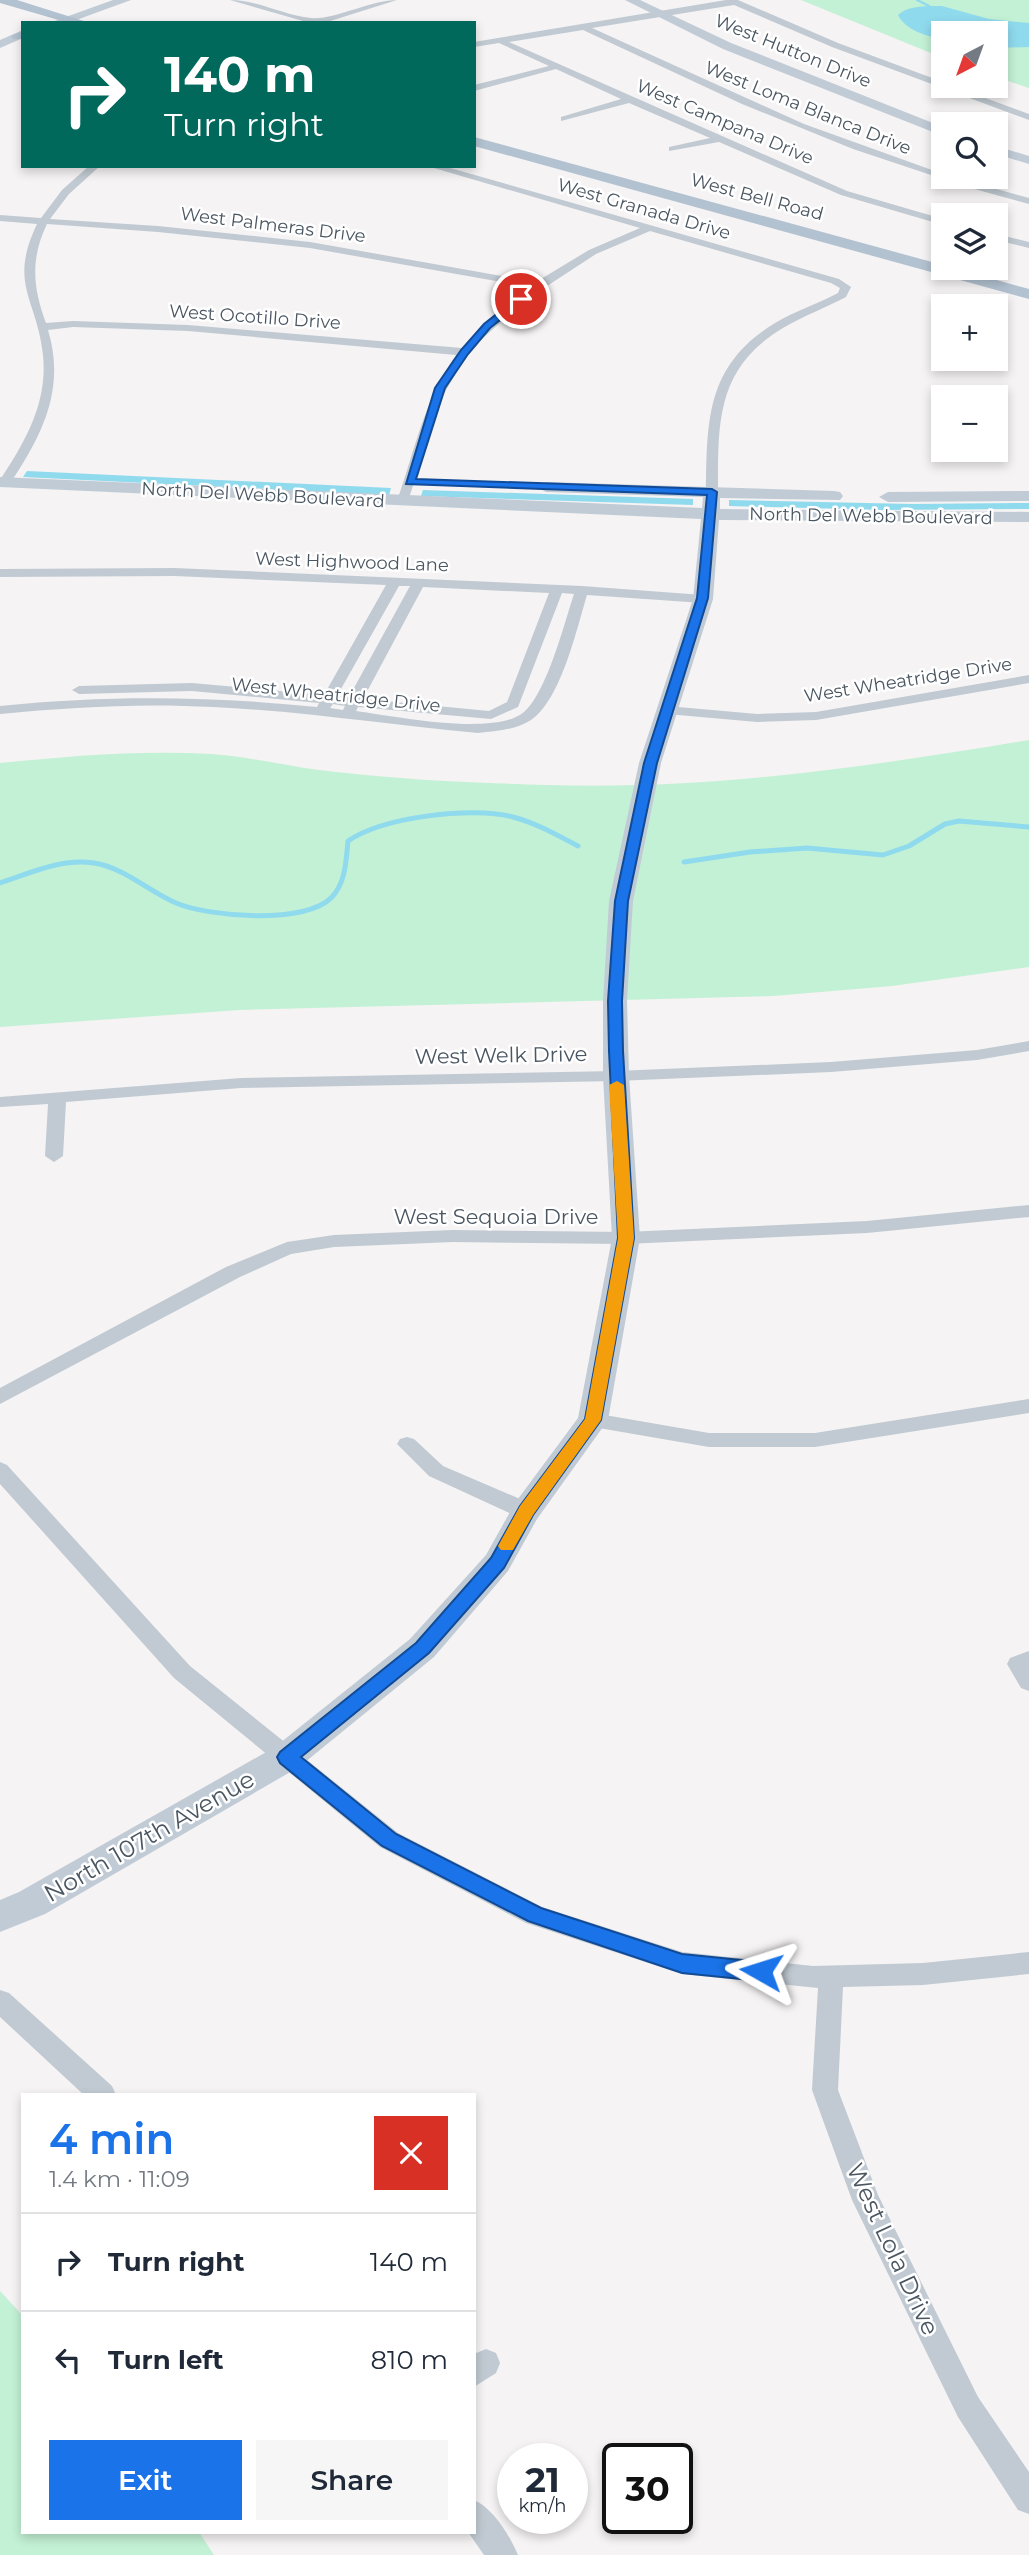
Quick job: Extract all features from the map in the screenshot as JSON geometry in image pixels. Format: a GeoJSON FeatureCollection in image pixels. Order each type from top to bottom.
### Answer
{"type":"FeatureCollection","features":[{"type":"Feature","properties":{"kind":"main road"},"geometry":{"type":"LineString","coordinates":[[4,0],[59,21]]}},
{"type":"Feature","properties":{"kind":"main road"},"geometry":{"type":"LineString","coordinates":[[0,8],[59,21]]}},
{"type":"Feature","properties":{"kind":"main road","name":"West Bell Road"},"geometry":{"type":"LineString","coordinates":[[476,132],[931,255]]}},
{"type":"Feature","properties":{"kind":"main road","name":"West Bell Road"},"geometry":{"type":"LineString","coordinates":[[476,142],[1029,294]]}},
{"type":"Feature","properties":{"kind":"main road"},"geometry":{"type":"LineString","coordinates":[[1008,275],[1029,281]]}},
{"type":"Feature","properties":{"kind":"street"},"geometry":{"type":"LineString","coordinates":[[59,21],[125,0]]}},
{"type":"Feature","properties":{"kind":"street"},"geometry":{"type":"LineString","coordinates":[[234,0],[313,21]]}},
{"type":"Feature","properties":{"kind":"street"},"geometry":{"type":"LineString","coordinates":[[320,21],[393,0]]}},
{"type":"Feature","properties":{"kind":"street","name":"West Hutton Drive"},"geometry":{"type":"LineString","coordinates":[[631,0],[781,69],[931,126]]}},
{"type":"Feature","properties":{"kind":"street"},"geometry":{"type":"LineString","coordinates":[[476,45],[732,1],[835,45],[1029,117]]}},
{"type":"Feature","properties":{"kind":"street","name":"West Loma Blanca Drive"},"geometry":{"type":"LineString","coordinates":[[582,26],[707,86],[849,144],[942,177],[1029,201]]}},
{"type":"Feature","properties":{"kind":"street"},"geometry":{"type":"LineString","coordinates":[[0,44],[21,35]]}},
{"type":"Feature","properties":{"kind":"street","name":"West Campana Drive"},"geometry":{"type":"LineString","coordinates":[[499,40],[844,192],[931,218]]}},
{"type":"Feature","properties":{"kind":"street"},"geometry":{"type":"LineString","coordinates":[[476,87],[558,66]]}},
{"type":"Feature","properties":{"kind":"street"},"geometry":{"type":"LineString","coordinates":[[564,119],[630,100]]}},
{"type":"Feature","properties":{"kind":"street"},"geometry":{"type":"LineString","coordinates":[[673,149],[719,139]]}},
{"type":"Feature","properties":{"kind":"street"},"geometry":{"type":"LineString","coordinates":[[1008,154],[1029,160]]}},
{"type":"Feature","properties":{"kind":"street"},"geometry":{"type":"LineString","coordinates":[[2,482],[8,464],[36,433],[49,364],[43,327],[31,293],[30,256],[42,220],[60,197],[92,168]]}},
{"type":"Feature","properties":{"kind":"street","name":"West Granada Drive"},"geometry":{"type":"LineString","coordinates":[[439,168],[835,281],[846,287]]}},
{"type":"Feature","properties":{"kind":"street","name":"West Palmeras Drive"},"geometry":{"type":"LineString","coordinates":[[0,218],[210,234],[322,247],[538,286]]}},
{"type":"Feature","properties":{"kind":"street"},"geometry":{"type":"LineString","coordinates":[[403,502],[403,482],[435,398],[464,352],[487,326],[538,286],[586,255],[649,228]]}},
{"type":"Feature","properties":{"kind":"street"},"geometry":{"type":"LineString","coordinates":[[1008,240],[1029,245]]}},
{"type":"Feature","properties":{"kind":"street","name":"North 107th Avenue"},"geometry":{"type":"LineString","coordinates":[[0,1916],[32,1903],[287,1757],[422,1648],[497,1563],[526,1511],[593,1420],[626,1238],[616,1076],[615,1001],[621,901],[650,763],[703,598],[718,392],[735,362],[769,331],[842,295],[846,287]]}},
{"type":"Feature","properties":{"kind":"street","name":"West Ocotillo Drive"},"geometry":{"type":"LineString","coordinates":[[43,327],[73,324],[188,328],[464,352]]}},
{"type":"Feature","properties":{"kind":"street"},"geometry":{"type":"LineString","coordinates":[[8,464],[38,465]]}},
{"type":"Feature","properties":{"kind":"street","name":"North Del Webb Boulevard"},"geometry":{"type":"LineString","coordinates":[[127,470],[289,477]]}},
{"type":"Feature","properties":{"kind":"street","name":"North Del Webb Boulevard"},"geometry":{"type":"LineString","coordinates":[[2,482],[403,502],[711,503],[1029,517]]}},
{"type":"Feature","properties":{"kind":"street","name":"North Del Webb Boulevard"},"geometry":{"type":"LineString","coordinates":[[403,482],[433,483]]}},
{"type":"Feature","properties":{"kind":"street","name":"North Del Webb Boulevard"},"geometry":{"type":"LineString","coordinates":[[522,486],[711,503],[846,496]]}},
{"type":"Feature","properties":{"kind":"street","name":"North Del Webb Boulevard"},"geometry":{"type":"LineString","coordinates":[[872,497],[1029,496]]}},
{"type":"Feature","properties":{"kind":"street","name":"West Highwood Lane"},"geometry":{"type":"LineString","coordinates":[[0,573],[174,572],[703,598]]}},
{"type":"Feature","properties":{"kind":"street"},"geometry":{"type":"LineString","coordinates":[[320,713],[395,581]]}},
{"type":"Feature","properties":{"kind":"street"},"geometry":{"type":"LineString","coordinates":[[346,717],[419,582]]}},
{"type":"Feature","properties":{"kind":"street","name":"West Wheatridge Drive"},"geometry":{"type":"LineString","coordinates":[[0,698],[149,687],[238,691],[491,715],[513,704],[557,589]]}},
{"type":"Feature","properties":{"kind":"street","name":"West Wheatridge Drive"},"geometry":{"type":"LineString","coordinates":[[0,710],[76,703],[163,701],[264,706],[346,717],[478,729],[497,727],[527,717],[537,708],[582,590]]}},
{"type":"Feature","properties":{"kind":"street","name":"West Wheatridge Drive"},"geometry":{"type":"LineString","coordinates":[[667,710],[747,717],[817,716],[1029,679]]}},
{"type":"Feature","properties":{"kind":"street","name":"West Welk Drive"},"geometry":{"type":"LineString","coordinates":[[0,1102],[241,1083],[616,1076],[831,1067],[977,1055],[1029,1046]]}},
{"type":"Feature","properties":{"kind":"street"},"geometry":{"type":"LineString","coordinates":[[54,1156],[57,1098]]}},
{"type":"Feature","properties":{"kind":"street","name":"West Sequoia Drive"},"geometry":{"type":"LineString","coordinates":[[0,1397],[233,1272],[287,1248],[334,1241],[453,1236],[626,1238],[867,1227],[1029,1211]]}},
{"type":"Feature","properties":{"kind":"street"},"geometry":{"type":"LineString","coordinates":[[593,1420],[709,1440],[815,1440],[1029,1406]]}},
{"type":"Feature","properties":{"kind":"street"},"geometry":{"type":"LineString","coordinates":[[407,1444],[436,1471],[526,1511]]}},
{"type":"Feature","properties":{"kind":"street"},"geometry":{"type":"LineString","coordinates":[[0,1470],[182,1672],[389,1840],[535,1915],[682,1964],[831,1977],[923,1974],[1029,1963]]}},
{"type":"Feature","properties":{"kind":"street","name":"West Lola Drive"},"geometry":{"type":"LineString","coordinates":[[831,1977],[825,2090],[866,2200],[968,2407],[1029,2499]]}},
{"type":"Feature","properties":{"kind":"street"},"geometry":{"type":"LineString","coordinates":[[0,2001],[101,2093]]}},
{"type":"Feature","properties":{"kind":"street"},"geometry":{"type":"LineString","coordinates":[[476,2518],[503,2555]]}},
{"type":"Feature","properties":{"kind":"green space"},"geometry":{"type":"Polygon","coordinates":[[[801,0],[1029,0],[1029,88],[1008,81],[1008,21],[931,21],[931,53],[801,0]]]}},
{"type":"Feature","properties":{"kind":"green space"},"geometry":{"type":"Polygon","coordinates":[[[1029,740],[1029,967],[892,986],[773,996],[239,1010],[0,1027],[0,763],[105,754],[211,754],[389,777],[608,786],[789,774],[1029,740]]]}},
{"type":"Feature","properties":{"kind":"green space"},"geometry":{"type":"Polygon","coordinates":[[[0,2291],[21,2314],[21,2534],[200,2534],[214,2555],[0,2555],[0,2291]]]}},
{"type":"Feature","properties":{"kind":"water"},"geometry":{"type":"Polygon","coordinates":[[[925,6],[942,6],[989,19],[1029,23],[1029,47],[1008,48],[1008,21],[931,21],[931,37],[911,29],[898,15],[925,6]]]}},
{"type":"Feature","properties":{"kind":"water"},"geometry":{"type":"Polygon","coordinates":[[[27,471],[391,488],[389,495],[23,477],[27,471]]]}},
{"type":"Feature","properties":{"kind":"water"},"geometry":{"type":"Polygon","coordinates":[[[423,490],[693,499],[693,505],[421,496],[423,490]]]}},
{"type":"Feature","properties":{"kind":"water"},"geometry":{"type":"Polygon","coordinates":[[[729,500],[912,504],[1029,503],[1029,509],[883,510],[729,506],[729,500]]]}},
{"type":"Feature","properties":{"kind":"waterway"},"geometry":{"type":"LineString","coordinates":[[917,0],[929,6]]}},
{"type":"Feature","properties":{"kind":"waterway"},"geometry":{"type":"LineString","coordinates":[[0,883],[58,864],[94,863],[116,870],[166,898],[191,908],[233,915],[280,915],[319,906],[332,897],[343,878],[348,841],[363,833],[405,820],[452,813],[496,814],[530,823],[578,846]]}},
{"type":"Feature","properties":{"kind":"waterway"},"geometry":{"type":"LineString","coordinates":[[684,862],[750,852],[807,848],[883,855],[909,846],[945,824],[959,821],[1029,827]]}},
{"type":"Feature","properties":{"kind":"slow traffic"},"geometry":{"type":"LineString","coordinates":[[507,1546],[526,1511],[593,1420],[626,1238],[617,1085]]}},
{"type":"Feature","properties":{"kind":"route"},"geometry":{"type":"LineString","coordinates":[[521,299],[487,326],[464,352],[440,388],[410,482],[712,492],[703,598],[650,763],[621,901],[615,1001],[616,1076],[626,1238],[593,1420],[526,1511],[497,1563],[422,1648],[287,1757],[389,1840],[535,1915],[682,1964],[761,1971]]}}]}
